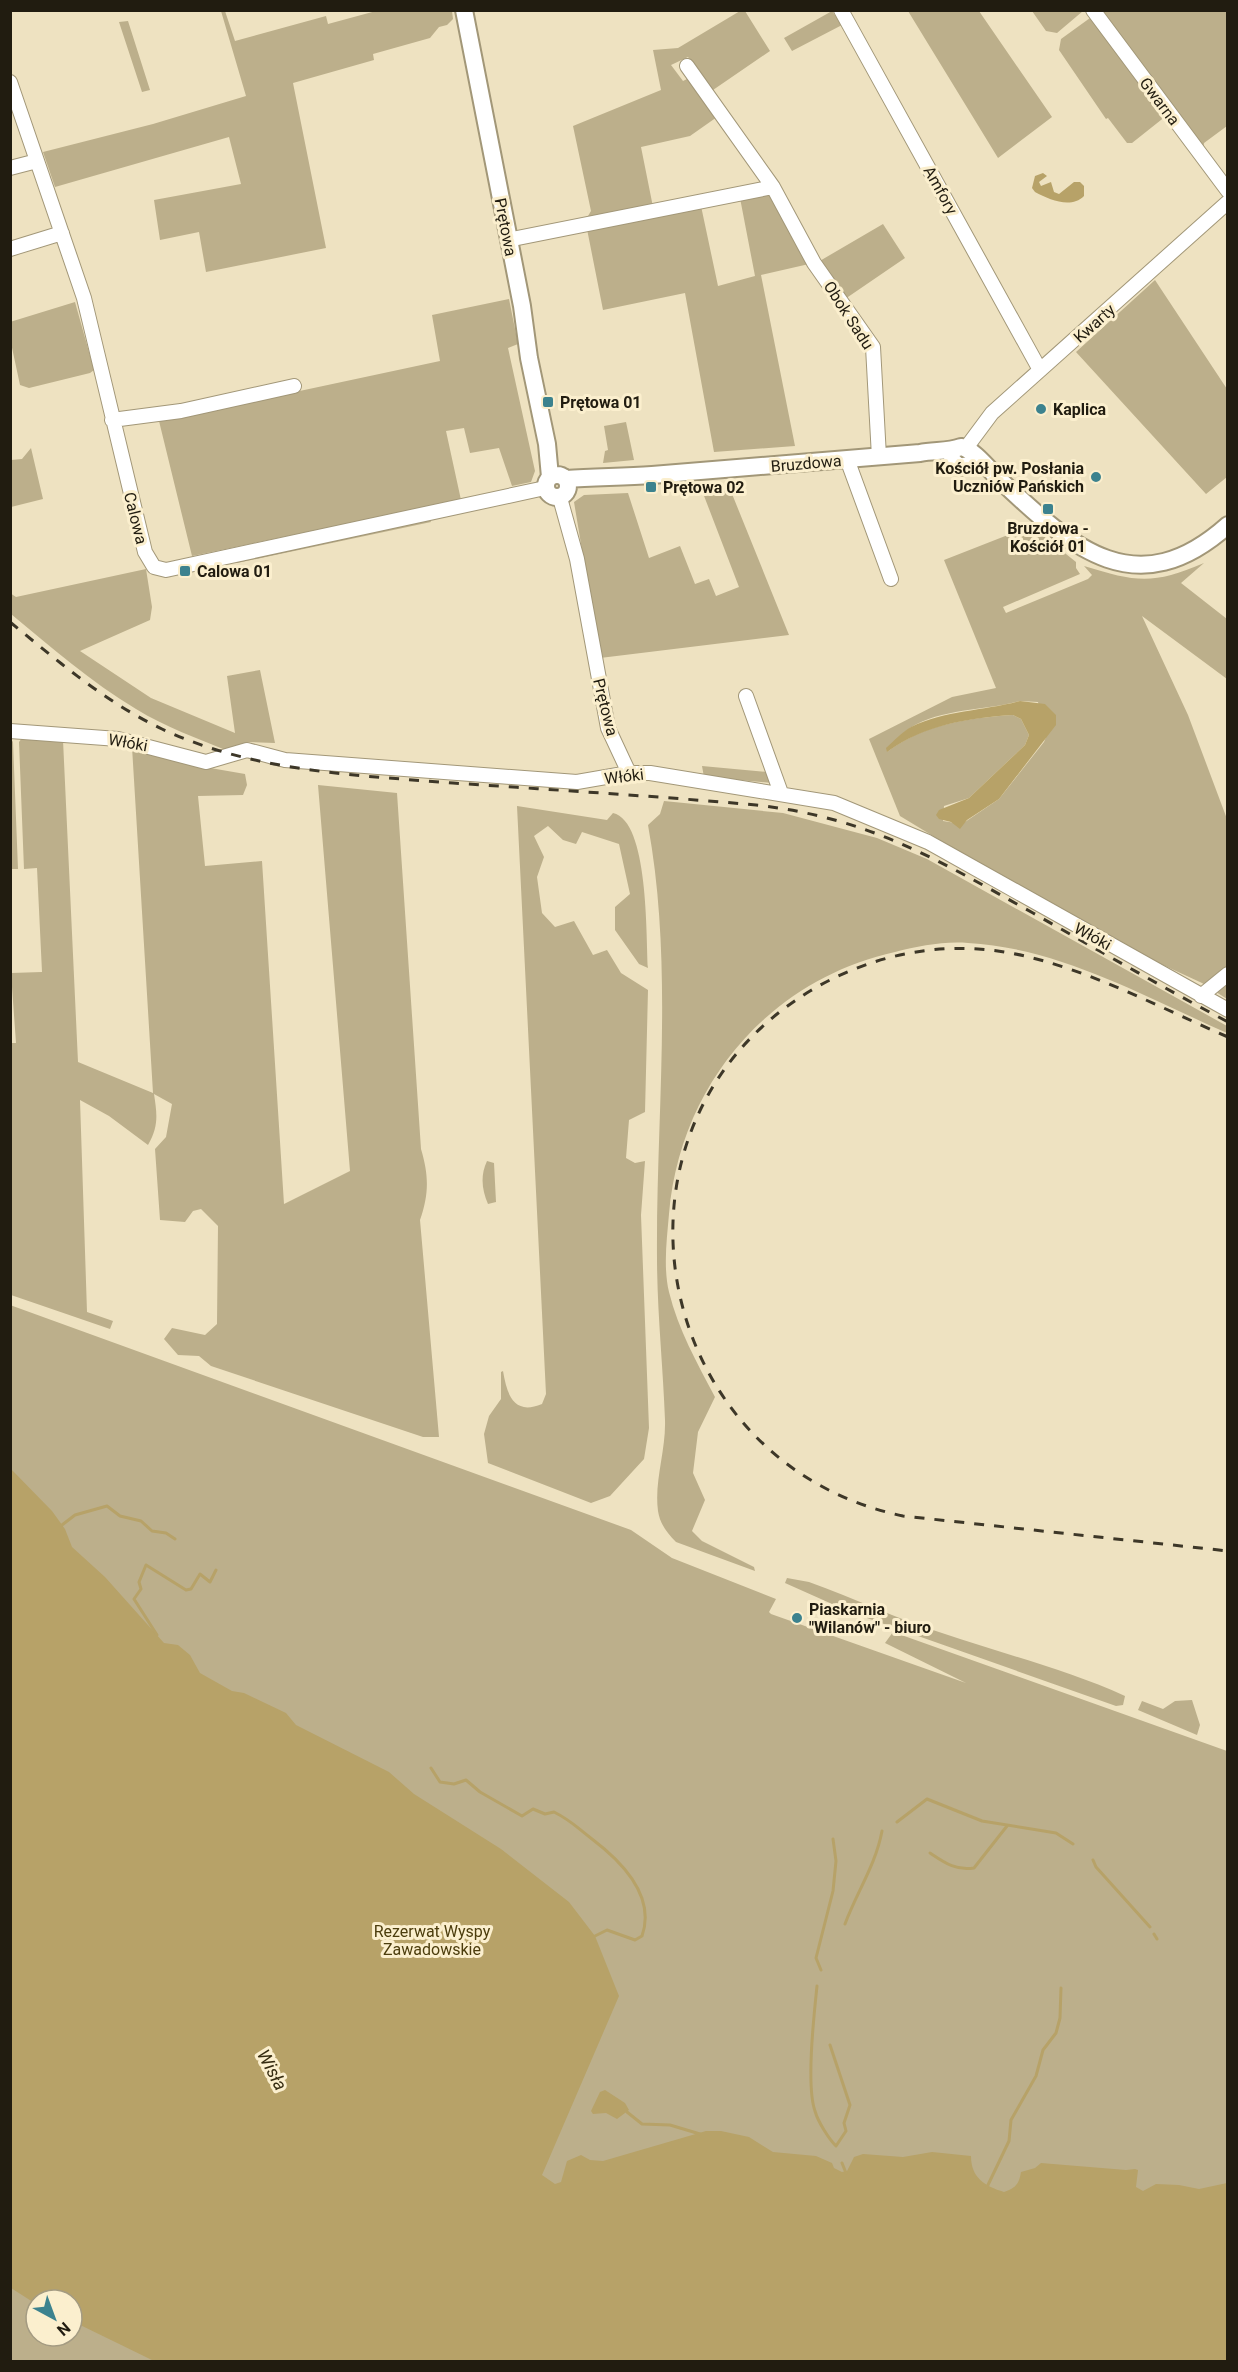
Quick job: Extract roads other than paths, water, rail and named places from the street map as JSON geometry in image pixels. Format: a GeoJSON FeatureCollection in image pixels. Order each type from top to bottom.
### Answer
{"type":"FeatureCollection","features":[{"type":"Feature","properties":{"kind":"street","name":"Prętowa"},"geometry":{"type":"LineString","coordinates":[[464,10],[547,444],[546,461],[558,484],[577,559],[608,728],[629,773]]}},
{"type":"Feature","properties":{"kind":"street","name":"Amfory"},"geometry":{"type":"LineString","coordinates":[[841,10],[1040,370]]}},
{"type":"Feature","properties":{"kind":"street","name":"Gwarna"},"geometry":{"type":"LineString","coordinates":[[1093,10],[1227,191]]}},
{"type":"Feature","properties":{"kind":"street","name":"Obok Sadu"},"geometry":{"type":"LineString","coordinates":[[687,66],[773,187],[814,263],[873,348],[879,457]]}},
{"type":"Feature","properties":{"kind":"street","name":"Calowa"},"geometry":{"type":"LineString","coordinates":[[10,82],[84,298],[145,552],[154,567],[163,571],[558,484]]}},
{"type":"Feature","properties":{"kind":"street"},"geometry":{"type":"LineString","coordinates":[[10,168],[37,160]]}},
{"type":"Feature","properties":{"kind":"street"},"geometry":{"type":"LineString","coordinates":[[508,240],[773,187]]}},
{"type":"Feature","properties":{"kind":"street","name":"Kwarty"},"geometry":{"type":"LineString","coordinates":[[962,456],[992,413],[1227,202]]}},
{"type":"Feature","properties":{"kind":"street"},"geometry":{"type":"LineString","coordinates":[[10,249],[62,233]]}},
{"type":"Feature","properties":{"kind":"street"},"geometry":{"type":"LineString","coordinates":[[112,420],[181,411],[294,386]]}},
{"type":"Feature","properties":{"kind":"street","name":"Bruzdowa"},"geometry":{"type":"LineString","coordinates":[[558,484],[601,475],[619,477],[879,457],[937,449],[962,456],[999,480],[1073,543],[1094,555],[1120,563],[1155,564],[1182,557],[1196,550],[1227,525]]}},
{"type":"Feature","properties":{"kind":"street"},"geometry":{"type":"LineString","coordinates":[[847,459],[891,579]]}},
{"type":"Feature","properties":{"kind":"street"},"geometry":{"type":"LineString","coordinates":[[746,696],[781,793]]}},
{"type":"Feature","properties":{"kind":"street","name":"Włóki"},"geometry":{"type":"LineString","coordinates":[[10,731],[118,739],[206,762],[247,750],[268,753],[285,760],[577,782],[629,773],[650,773],[705,784],[781,793],[848,808],[928,842],[1227,1010]]}},
{"type":"Feature","properties":{"kind":"street"},"geometry":{"type":"LineString","coordinates":[[1201,996],[1227,974]]}},
{"type":"Feature","properties":{"kind":"water"},"geometry":{"type":"Polygon","coordinates":[[[1043,173],[1047,176],[1039,182],[1041,186],[1051,182],[1054,192],[1059,194],[1074,182],[1080,182],[1084,186],[1084,196],[1067,203],[1035,192],[1032,188],[1035,176],[1043,173]]]}},
{"type":"Feature","properties":{"kind":"water"},"geometry":{"type":"Polygon","coordinates":[[[1020,701],[1045,704],[1056,715],[1056,725],[999,799],[967,820],[960,829],[951,822],[939,819],[936,815],[939,810],[969,798],[1025,745],[1029,735],[1021,719],[1013,715],[963,721],[916,735],[887,752],[886,748],[908,729],[924,721],[1020,701]]]}},
{"type":"Feature","properties":{"kind":"water","name":"Wisła"},"geometry":{"type":"Polygon","coordinates":[[[10,1468],[52,1511],[65,1529],[72,1547],[105,1577],[164,1643],[178,1645],[190,1655],[200,1673],[232,1691],[244,1693],[286,1713],[296,1725],[389,1772],[414,1794],[501,1849],[569,1902],[595,1936],[619,1996],[542,2175],[555,2184],[561,2182],[567,2161],[581,2155],[590,2160],[603,2161],[706,2131],[721,2131],[749,2137],[773,2152],[816,2156],[832,2163],[834,2168],[842,2172],[847,2171],[854,2157],[863,2154],[903,2157],[932,2152],[971,2156],[973,2170],[980,2180],[1004,2192],[1016,2185],[1021,2172],[1035,2168],[1041,2163],[1135,2169],[1138,2170],[1136,2187],[1143,2191],[1156,2184],[1199,2189],[1227,2183],[1227,2361],[154,2361],[84,2327],[84,2288],[24,2288],[24,2296],[11,2288],[10,1468]]]}},
{"type":"Feature","properties":{"kind":"water"},"geometry":{"type":"Polygon","coordinates":[[[605,2090],[625,2103],[629,2110],[617,2119],[606,2113],[593,2114],[591,2111],[600,2092],[605,2090]]]}},
{"type":"Feature","properties":{"kind":"waterway"},"geometry":{"type":"LineString","coordinates":[[62,1525],[75,1515],[107,1506],[120,1516],[141,1521],[152,1531],[166,1533],[175,1539]]}},
{"type":"Feature","properties":{"kind":"waterway"},"geometry":{"type":"LineString","coordinates":[[157,1635],[134,1599],[141,1589],[139,1582],[146,1565],[186,1590],[191,1589],[200,1574],[210,1582],[216,1570]]}},
{"type":"Feature","properties":{"kind":"waterway"},"geometry":{"type":"LineString","coordinates":[[431,1768],[440,1782],[454,1784],[466,1780],[480,1792],[522,1816],[533,1809],[545,1814],[554,1812],[574,1824],[614,1858],[633,1881],[640,1894],[645,1921],[642,1936],[635,1940],[607,1930],[595,1936]]}},
{"type":"Feature","properties":{"kind":"waterway"},"geometry":{"type":"LineString","coordinates":[[897,1822],[927,1799],[982,1821],[1056,1833],[1073,1844]]}},
{"type":"Feature","properties":{"kind":"waterway"},"geometry":{"type":"LineString","coordinates":[[930,1853],[956,1867],[974,1868],[1007,1826]]}},
{"type":"Feature","properties":{"kind":"waterway"},"geometry":{"type":"LineString","coordinates":[[845,1924],[871,1866],[882,1831]]}},
{"type":"Feature","properties":{"kind":"waterway"},"geometry":{"type":"LineString","coordinates":[[821,1970],[816,1958],[833,1891],[836,1861],[833,1839]]}},
{"type":"Feature","properties":{"kind":"waterway"},"geometry":{"type":"LineString","coordinates":[[1093,1860],[1096,1867],[1150,1927]]}},
{"type":"Feature","properties":{"kind":"waterway"},"geometry":{"type":"LineString","coordinates":[[1154,1934],[1157,1939]]}},
{"type":"Feature","properties":{"kind":"waterway"},"geometry":{"type":"LineString","coordinates":[[817,1986],[812,2050],[812,2100],[819,2120],[836,2146],[846,2131],[844,2123],[850,2105],[830,2045]]}},
{"type":"Feature","properties":{"kind":"waterway"},"geometry":{"type":"LineString","coordinates":[[987,2187],[1009,2141],[1011,2120],[1036,2076],[1043,2050],[1056,2033],[1060,2018],[1061,1988]]}},
{"type":"Feature","properties":{"kind":"waterway"},"geometry":{"type":"LineString","coordinates":[[627,2112],[642,2124],[670,2125],[700,2134]]}},
{"type":"Feature","properties":{"kind":"waterway"},"geometry":{"type":"LineString","coordinates":[[842,2163],[846,2173]]}},
{"type":"Feature","properties":{"kind":"railway"},"geometry":{"type":"LineString","coordinates":[[10,622],[102,694],[141,718],[197,743],[268,763],[342,774],[756,805],[797,811],[868,831],[965,875],[1228,1022]]}},
{"type":"Feature","properties":{"kind":"railway"},"geometry":{"type":"LineString","coordinates":[[1228,1037],[1073,970],[1009,953],[956,948],[912,953],[870,963],[829,980],[810,991],[739,1050],[694,1123],[674,1203],[678,1285],[703,1362],[750,1431],[817,1484],[903,1516],[1228,1551]]}},
{"type":"Feature","properties":{"kind":"place","name":"Prętowa 01"},"geometry":{"type":"Point","coordinates":[548,402]}},
{"type":"Feature","properties":{"kind":"place","name":"Kaplica"},"geometry":{"type":"Point","coordinates":[1041,409]}},
{"type":"Feature","properties":{"kind":"place","name":"Kościół pw. Posłania Uczniów Pańskich"},"geometry":{"type":"Point","coordinates":[1096,477]}},
{"type":"Feature","properties":{"kind":"place","name":"Prętowa 02"},"geometry":{"type":"Point","coordinates":[651,487]}},
{"type":"Feature","properties":{"kind":"place","name":"Bruzdowa - Kościół 01"},"geometry":{"type":"Point","coordinates":[1048,509]}},
{"type":"Feature","properties":{"kind":"place","name":"Calowa 01"},"geometry":{"type":"Point","coordinates":[185,571]}},
{"type":"Feature","properties":{"kind":"place","name":"Piaskarnia \"Wilanów\" - biuro"},"geometry":{"type":"Point","coordinates":[797,1618]}},
{"type":"Feature","properties":{"kind":"park label","name":"Rezerwat Wyspy Zawadowskie"},"geometry":{"type":"Point","coordinates":[432,1940]}}]}
